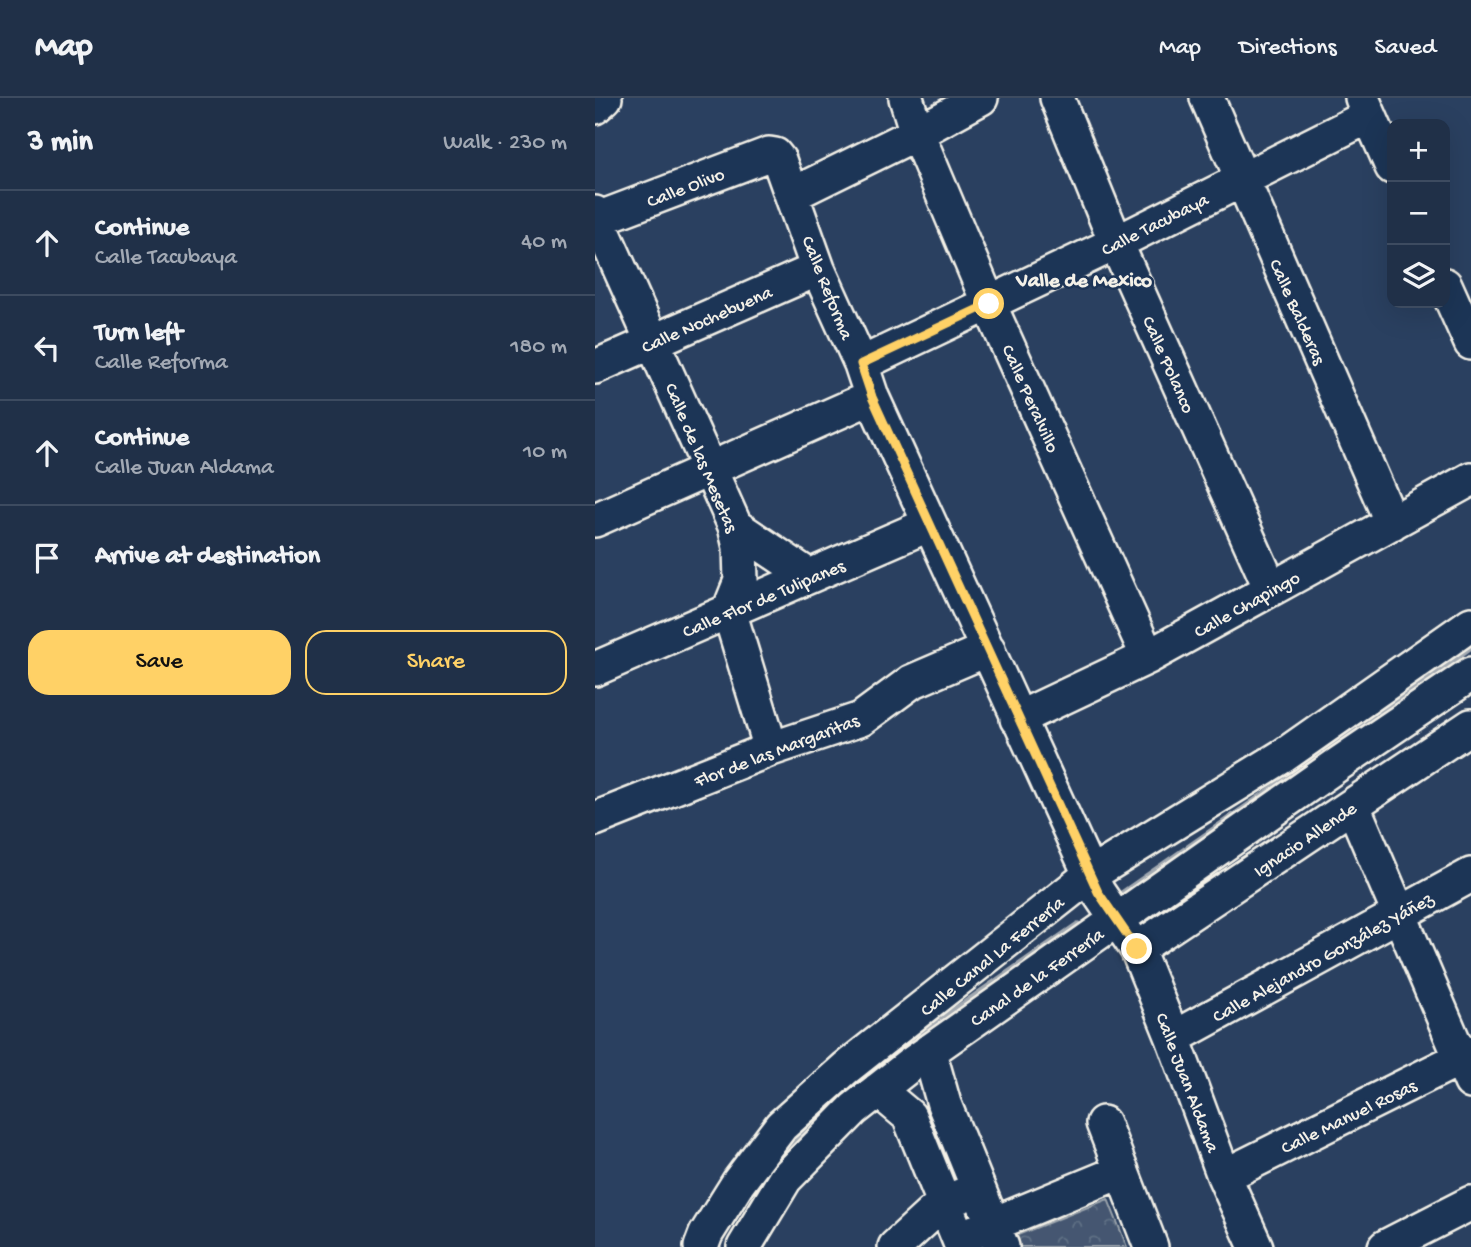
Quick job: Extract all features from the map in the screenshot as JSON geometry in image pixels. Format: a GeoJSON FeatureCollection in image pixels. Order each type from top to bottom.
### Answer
{"type":"FeatureCollection","features":[{"type":"Feature","properties":{"kind":"street"},"geometry":{"type":"LineString","coordinates":[[595,107],[605,98]]}},
{"type":"Feature","properties":{"kind":"street","name":"Calle Peralvillo"},"geometry":{"type":"LineString","coordinates":[[906,98],[917,133],[989,304],[1148,657]]}},
{"type":"Feature","properties":{"kind":"street"},"geometry":{"type":"LineString","coordinates":[[793,194],[981,98]]}},
{"type":"Feature","properties":{"kind":"street","name":"Calle Polanco"},"geometry":{"type":"LineString","coordinates":[[1057,98],[1116,243],[1271,589]]}},
{"type":"Feature","properties":{"kind":"street","name":"Calle Balderas"},"geometry":{"type":"LineString","coordinates":[[1207,98],[1392,523]]}},
{"type":"Feature","properties":{"kind":"street"},"geometry":{"type":"LineString","coordinates":[[1366,107],[1387,155]]}},
{"type":"Feature","properties":{"kind":"street","name":"Calle Tacubaya"},"geometry":{"type":"LineString","coordinates":[[861,364],[1116,243],[1240,178],[1366,107]]}},
{"type":"Feature","properties":{"kind":"street","name":"Calle Olivo"},"geometry":{"type":"LineString","coordinates":[[596,217],[769,154],[775,155]]}},
{"type":"Feature","properties":{"kind":"street","name":"Calle Reforma"},"geometry":{"type":"LineString","coordinates":[[775,155],[793,194],[818,269],[861,364],[872,397],[988,649],[1017,719],[1104,901]]}},
{"type":"Feature","properties":{"kind":"street","name":"Calle de las Mesetas"},"geometry":{"type":"LineString","coordinates":[[596,217],[735,526],[740,547],[741,581],[729,611]]}},
{"type":"Feature","properties":{"kind":"street","name":"Calle Nochebuena"},"geometry":{"type":"LineString","coordinates":[[595,367],[818,269]]}},
{"type":"Feature","properties":{"kind":"street"},"geometry":{"type":"LineString","coordinates":[[1450,296],[1471,344]]}},
{"type":"Feature","properties":{"kind":"street"},"geometry":{"type":"LineString","coordinates":[[595,520],[872,397]]}},
{"type":"Feature","properties":{"kind":"street","name":"Calle Chapingo"},"geometry":{"type":"LineString","coordinates":[[1017,719],[1148,657],[1471,480]]}},
{"type":"Feature","properties":{"kind":"street","name":"Calle Flor de Tulipanes"},"geometry":{"type":"LineString","coordinates":[[595,669],[930,524]]}},
{"type":"Feature","properties":{"kind":"street"},"geometry":{"type":"LineString","coordinates":[[735,526],[810,576]]}},
{"type":"Feature","properties":{"kind":"street"},"geometry":{"type":"LineString","coordinates":[[729,611],[771,749]]}},
{"type":"Feature","properties":{"kind":"street","name":"Calle Canal La Ferrería"},"geometry":{"type":"LineString","coordinates":[[701,1247],[706,1234],[739,1183],[781,1126],[846,1068],[1104,901],[1283,756],[1471,624]]}},
{"type":"Feature","properties":{"kind":"street","name":"Flor de las Margaritas"},"geometry":{"type":"LineString","coordinates":[[595,819],[771,749],[861,719],[911,682],[988,649]]}},
{"type":"Feature","properties":{"kind":"street","name":"Canal de la Ferrería"},"geometry":{"type":"LineString","coordinates":[[744,1247],[785,1179],[854,1109],[929,1051],[1104,901],[1336,765],[1471,674]]}},
{"type":"Feature","properties":{"kind":"street","name":"Ignacio Allende"},"geometry":{"type":"LineString","coordinates":[[1137,949],[1471,726]]}},
{"type":"Feature","properties":{"kind":"street"},"geometry":{"type":"LineString","coordinates":[[1353,806],[1468,1065]]}},
{"type":"Feature","properties":{"kind":"street","name":"Calle Alejandro González Yáñez"},"geometry":{"type":"LineString","coordinates":[[1174,1038],[1471,874]]}},
{"type":"Feature","properties":{"kind":"street","name":"Calle Juan Aldama"},"geometry":{"type":"LineString","coordinates":[[1104,901],[1137,949],[1174,1038],[1224,1176],[1256,1247]]}},
{"type":"Feature","properties":{"kind":"street"},"geometry":{"type":"LineString","coordinates":[[929,1051],[944,1104],[997,1236]]}},
{"type":"Feature","properties":{"kind":"street","name":"Calle Manuel Rosas"},"geometry":{"type":"LineString","coordinates":[[1224,1176],[1468,1065]]}},
{"type":"Feature","properties":{"kind":"street"},"geometry":{"type":"LineString","coordinates":[[878,1090],[909,1116],[960,1243],[997,1236],[1122,1171]]}},
{"type":"Feature","properties":{"kind":"street"},"geometry":{"type":"LineString","coordinates":[[1103,1123],[1151,1247]]}},
{"type":"Feature","properties":{"kind":"street"},"geometry":{"type":"LineString","coordinates":[[895,1247],[944,1202],[979,1189]]}},
{"type":"Feature","properties":{"kind":"street"},"geometry":{"type":"LineString","coordinates":[[1385,1247],[1471,1203]]}},
{"type":"Feature","properties":{"kind":"green space"},"geometry":{"type":"Polygon","coordinates":[[[1108,1199],[1127,1247],[1013,1247],[1010,1238],[1108,1199]]]}},
{"type":"Feature","properties":{"kind":"waterway"},"geometry":{"type":"LineString","coordinates":[[1113,900],[1379,715],[1471,646]]}},
{"type":"Feature","properties":{"kind":"waterway"},"geometry":{"type":"LineString","coordinates":[[873,1067],[1078,925]]}},
{"type":"Feature","properties":{"kind":"waterway"},"geometry":{"type":"LineString","coordinates":[[783,1159],[827,1106]]}},
{"type":"Feature","properties":{"kind":"district","name":"Valle de Mexico"},"geometry":{"type":"Point","coordinates":[1084,279]}},
{"type":"Feature","properties":{"kind":"route"},"geometry":{"type":"LineString","coordinates":[[989,304],[861,364],[872,397],[1098,892],[1137,949]]}}]}
